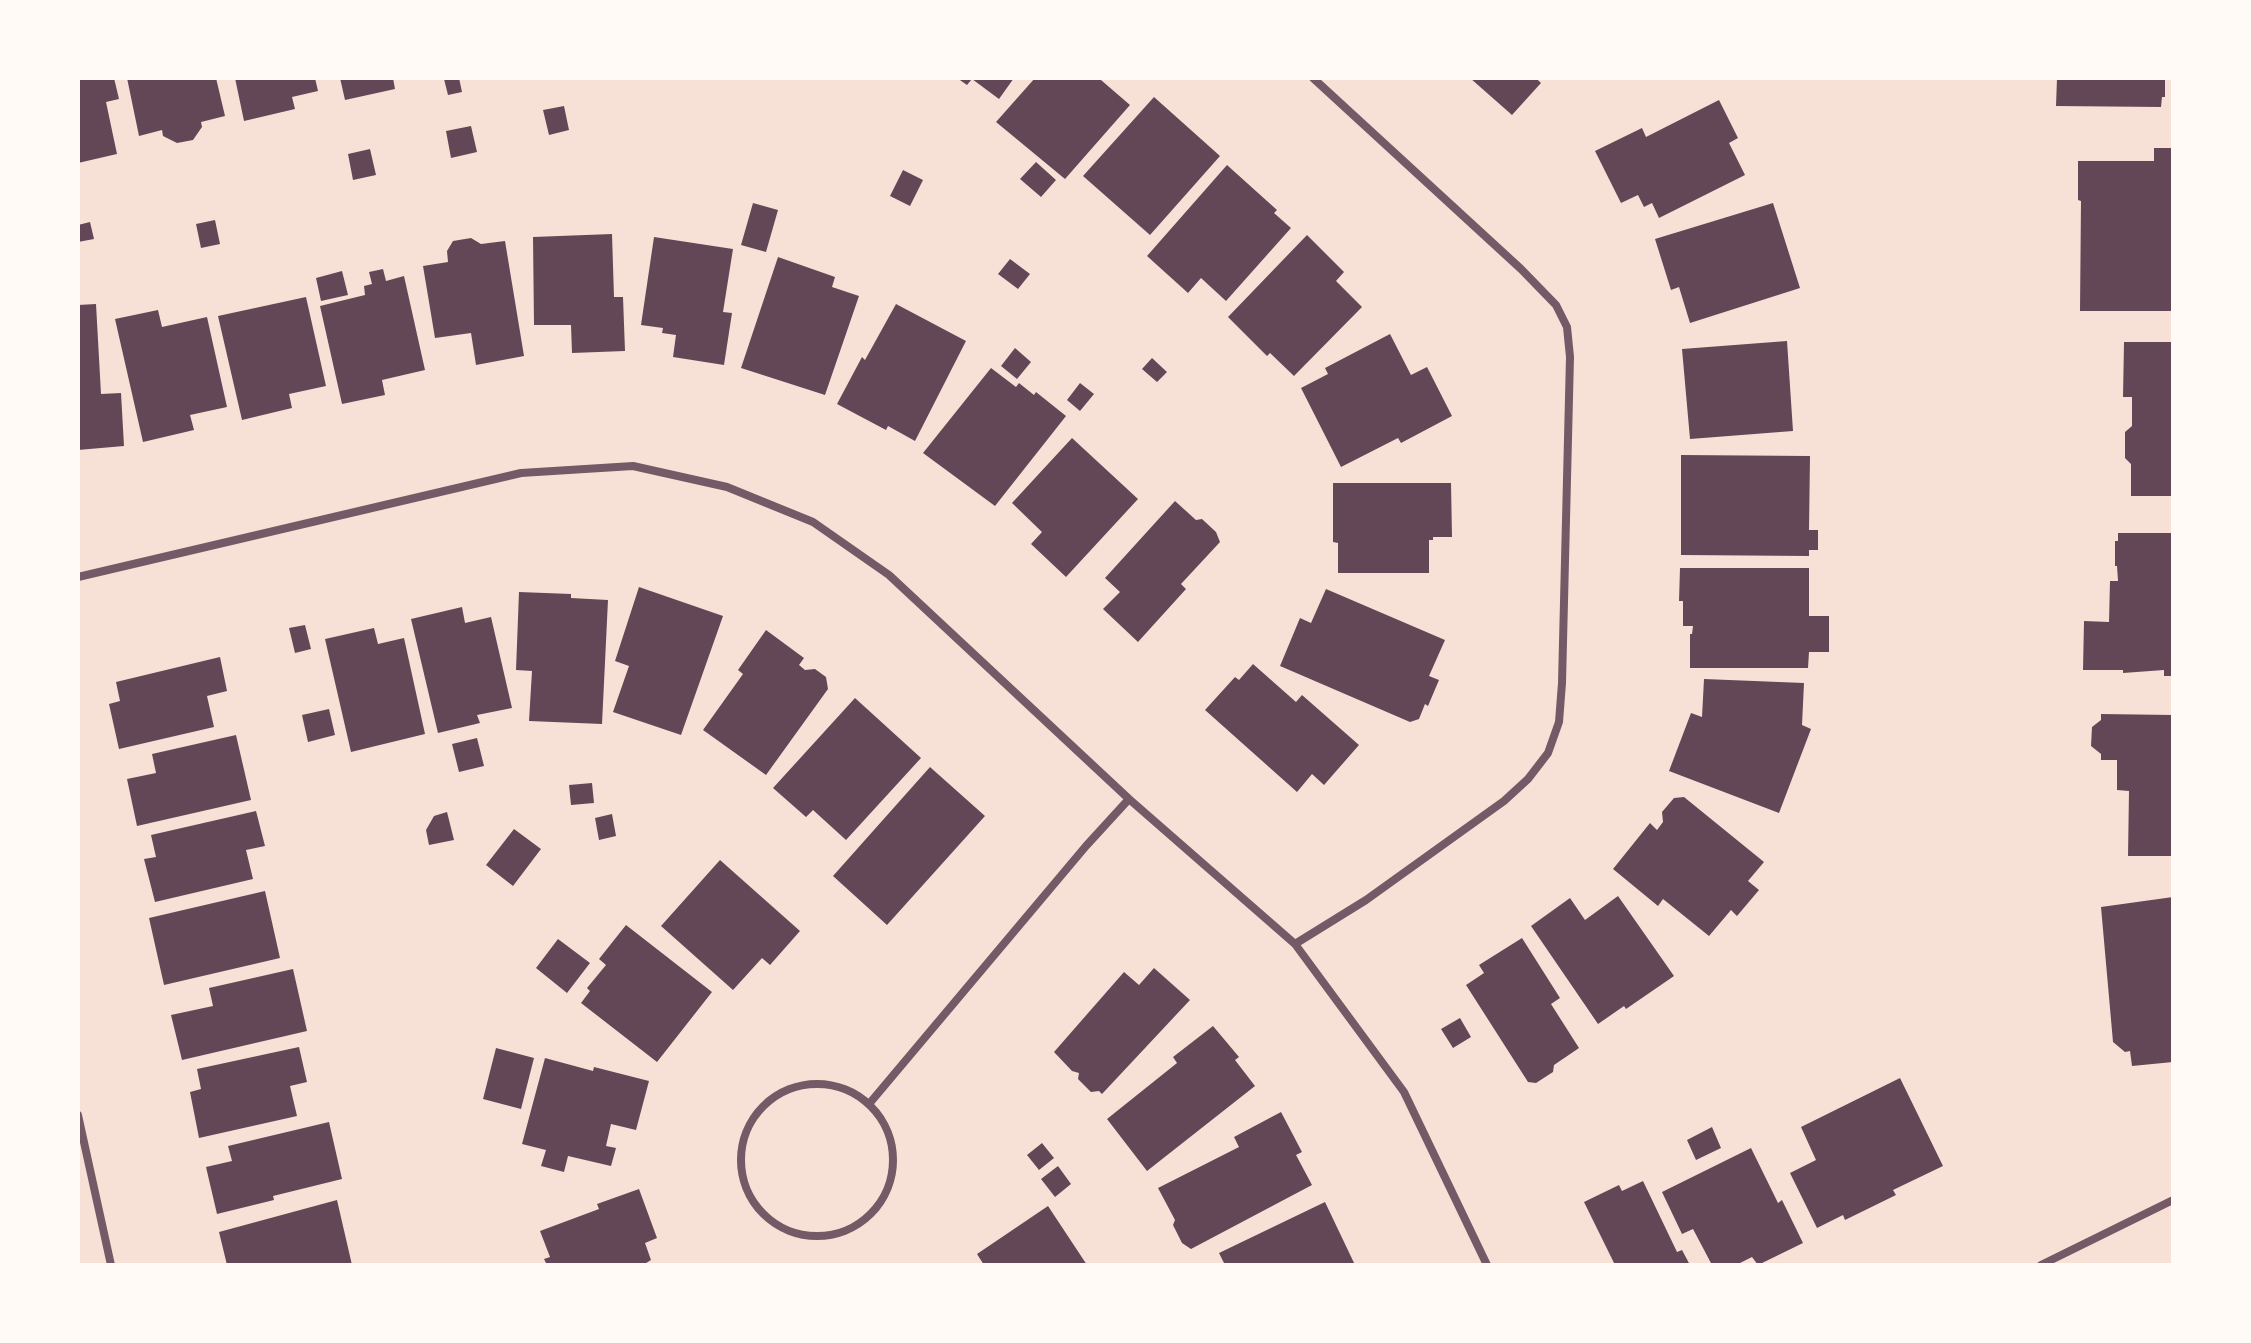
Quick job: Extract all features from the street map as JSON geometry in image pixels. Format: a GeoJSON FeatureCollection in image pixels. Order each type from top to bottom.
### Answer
{"type":"FeatureCollection","features":[{"type":"Feature","properties":{"kind":"street"},"geometry":{"type":"LineString","coordinates":[[1295,944],[1366,900],[1504,801],[1528,779],[1548,753],[1559,722],[1562,683],[1570,357],[1567,327],[1556,305],[1521,269],[1313,78]]}},
{"type":"Feature","properties":{"kind":"street"},"geometry":{"type":"LineString","coordinates":[[78,577],[521,473],[633,466],[727,487],[813,522],[889,575],[1129,799],[1295,944],[1404,1092],[1487,1265]]}},
{"type":"Feature","properties":{"kind":"street"},"geometry":{"type":"LineString","coordinates":[[869,1104],[1129,799]]}},
{"type":"Feature","properties":{"kind":"street"},"geometry":{"type":"LineString","coordinates":[[821,1083],[847,1089],[869,1104],[879,1115],[891,1140],[894,1166],[887,1192],[869,1217],[846,1232],[820,1238],[780,1228],[759,1211],[742,1178],[740,1152],[748,1126],[764,1104],[786,1090],[821,1083]]}},
{"type":"Feature","properties":{"kind":"street"},"geometry":{"type":"LineString","coordinates":[[78,1115],[111,1265]]}},
{"type":"Feature","properties":{"kind":"street"},"geometry":{"type":"LineString","coordinates":[[2041,1265],[2173,1200]]}},
{"type":"Feature","properties":{"kind":"building"},"geometry":{"type":"Polygon","coordinates":[[[78,78],[114,78],[119,99],[106,102],[117,154],[78,163],[78,78]]]}},
{"type":"Feature","properties":{"kind":"building"},"geometry":{"type":"Polygon","coordinates":[[[127,78],[216,78],[225,116],[201,122],[202,127],[193,140],[177,143],[163,136],[162,130],[139,136],[127,78]]]}},
{"type":"Feature","properties":{"kind":"building"},"geometry":{"type":"Polygon","coordinates":[[[235,78],[315,78],[318,91],[292,97],[295,109],[244,121],[235,78]]]}},
{"type":"Feature","properties":{"kind":"building"},"geometry":{"type":"Polygon","coordinates":[[[340,78],[393,78],[395,89],[345,100],[340,78]]]}},
{"type":"Feature","properties":{"kind":"building"},"geometry":{"type":"Polygon","coordinates":[[[459,78],[462,92],[448,95],[444,79],[459,78]]]}},
{"type":"Feature","properties":{"kind":"building"},"geometry":{"type":"Polygon","coordinates":[[[957,78],[1014,78],[999,99],[972,79],[967,85],[957,78]]]}},
{"type":"Feature","properties":{"kind":"building"},"geometry":{"type":"Polygon","coordinates":[[[1035,78],[1103,78],[1101,80],[1130,105],[1065,179],[996,122],[1035,78]]]}},
{"type":"Feature","properties":{"kind":"building"},"geometry":{"type":"Polygon","coordinates":[[[1470,78],[1536,78],[1541,83],[1512,115],[1470,78]]]}},
{"type":"Feature","properties":{"kind":"building"},"geometry":{"type":"Polygon","coordinates":[[[2057,78],[2165,78],[2165,97],[2162,97],[2161,107],[2056,106],[2057,78]]]}},
{"type":"Feature","properties":{"kind":"building"},"geometry":{"type":"Polygon","coordinates":[[[1154,97],[1220,156],[1150,235],[1083,176],[1154,97]]]}},
{"type":"Feature","properties":{"kind":"building"},"geometry":{"type":"Polygon","coordinates":[[[1719,100],[1738,138],[1729,143],[1745,175],[1659,218],[1652,203],[1644,207],[1638,195],[1621,203],[1595,151],[1642,128],[1646,137],[1719,100]]]}},
{"type":"Feature","properties":{"kind":"building"},"geometry":{"type":"Polygon","coordinates":[[[564,106],[569,130],[549,135],[543,110],[564,106]]]}},
{"type":"Feature","properties":{"kind":"building"},"geometry":{"type":"Polygon","coordinates":[[[471,126],[477,152],[451,158],[446,131],[471,126]]]}},
{"type":"Feature","properties":{"kind":"building"},"geometry":{"type":"Polygon","coordinates":[[[2154,148],[2173,148],[2173,311],[2080,311],[2081,201],[2078,200],[2078,161],[2154,161],[2154,148]]]}},
{"type":"Feature","properties":{"kind":"building"},"geometry":{"type":"Polygon","coordinates":[[[370,149],[376,175],[353,180],[348,154],[370,149]]]}},
{"type":"Feature","properties":{"kind":"building"},"geometry":{"type":"Polygon","coordinates":[[[1036,162],[1056,180],[1041,197],[1020,179],[1036,162]]]}},
{"type":"Feature","properties":{"kind":"building"},"geometry":{"type":"Polygon","coordinates":[[[1227,165],[1277,210],[1274,213],[1291,228],[1226,301],[1201,278],[1188,293],[1147,256],[1227,165]]]}},
{"type":"Feature","properties":{"kind":"building"},"geometry":{"type":"Polygon","coordinates":[[[903,170],[923,180],[910,206],[890,196],[903,170]]]}},
{"type":"Feature","properties":{"kind":"building"},"geometry":{"type":"Polygon","coordinates":[[[753,203],[778,210],[766,252],[741,245],[753,203]]]}},
{"type":"Feature","properties":{"kind":"building"},"geometry":{"type":"Polygon","coordinates":[[[1773,203],[1800,288],[1690,323],[1679,287],[1671,290],[1655,239],[1773,203]]]}},
{"type":"Feature","properties":{"kind":"building"},"geometry":{"type":"Polygon","coordinates":[[[215,220],[220,244],[201,248],[196,224],[215,220]]]}},
{"type":"Feature","properties":{"kind":"building"},"geometry":{"type":"Polygon","coordinates":[[[90,222],[94,239],[78,242],[78,225],[90,222]]]}},
{"type":"Feature","properties":{"kind":"building"},"geometry":{"type":"Polygon","coordinates":[[[612,234],[614,297],[623,297],[625,351],[572,353],[571,325],[534,325],[533,237],[612,234]]]}},
{"type":"Feature","properties":{"kind":"building"},"geometry":{"type":"Polygon","coordinates":[[[1307,235],[1344,272],[1336,281],[1362,307],[1294,376],[1270,353],[1267,356],[1228,317],[1307,235]]]}},
{"type":"Feature","properties":{"kind":"building"},"geometry":{"type":"Polygon","coordinates":[[[654,237],[733,249],[723,312],[732,313],[724,365],[673,357],[676,335],[662,333],[663,328],[641,325],[654,237]]]}},
{"type":"Feature","properties":{"kind":"building"},"geometry":{"type":"Polygon","coordinates":[[[471,238],[481,244],[505,241],[524,356],[476,365],[471,333],[435,338],[423,266],[448,262],[447,251],[453,241],[471,238]]]}},
{"type":"Feature","properties":{"kind":"building"},"geometry":{"type":"Polygon","coordinates":[[[778,257],[835,277],[832,287],[859,296],[825,395],[741,368],[778,257]]]}},
{"type":"Feature","properties":{"kind":"building"},"geometry":{"type":"Polygon","coordinates":[[[1010,259],[1030,274],[1018,289],[998,274],[1010,259]]]}},
{"type":"Feature","properties":{"kind":"building"},"geometry":{"type":"Polygon","coordinates":[[[383,269],[386,281],[404,276],[425,370],[382,380],[385,395],[342,404],[320,306],[365,295],[364,286],[372,284],[369,272],[383,269]]]}},
{"type":"Feature","properties":{"kind":"building"},"geometry":{"type":"Polygon","coordinates":[[[342,271],[348,295],[321,301],[316,278],[342,271]]]}},
{"type":"Feature","properties":{"kind":"building"},"geometry":{"type":"Polygon","coordinates":[[[306,297],[326,386],[289,394],[292,408],[242,420],[218,316],[306,297]]]}},
{"type":"Feature","properties":{"kind":"building"},"geometry":{"type":"Polygon","coordinates":[[[96,304],[101,394],[121,393],[124,446],[78,450],[78,305],[96,304]]]}},
{"type":"Feature","properties":{"kind":"building"},"geometry":{"type":"Polygon","coordinates":[[[896,304],[966,341],[915,441],[888,426],[886,430],[837,404],[896,304]]]}},
{"type":"Feature","properties":{"kind":"building"},"geometry":{"type":"Polygon","coordinates":[[[158,310],[162,327],[207,317],[227,407],[190,415],[194,430],[143,442],[115,319],[158,310]]]}},
{"type":"Feature","properties":{"kind":"building"},"geometry":{"type":"Polygon","coordinates":[[[1390,334],[1411,375],[1427,367],[1452,416],[1401,443],[1398,438],[1341,467],[1301,388],[1328,374],[1325,368],[1390,334]]]}},
{"type":"Feature","properties":{"kind":"building"},"geometry":{"type":"Polygon","coordinates":[[[1787,341],[1793,431],[1690,439],[1682,349],[1787,341]]]}},
{"type":"Feature","properties":{"kind":"building"},"geometry":{"type":"Polygon","coordinates":[[[2124,342],[2173,342],[2173,496],[2131,496],[2131,464],[2125,458],[2125,432],[2132,426],[2132,397],[2123,397],[2124,342]]]}},
{"type":"Feature","properties":{"kind":"building"},"geometry":{"type":"Polygon","coordinates":[[[1015,348],[1031,362],[1017,379],[1001,366],[1015,348]]]}},
{"type":"Feature","properties":{"kind":"building"},"geometry":{"type":"Polygon","coordinates":[[[1152,358],[1167,372],[1157,382],[1142,369],[1152,358]]]}},
{"type":"Feature","properties":{"kind":"building"},"geometry":{"type":"Polygon","coordinates":[[[991,368],[1016,387],[1019,383],[1034,395],[1036,392],[1066,416],[995,506],[923,453],[991,368]]]}},
{"type":"Feature","properties":{"kind":"building"},"geometry":{"type":"Polygon","coordinates":[[[1080,383],[1094,394],[1080,411],[1067,400],[1080,383]]]}},
{"type":"Feature","properties":{"kind":"building"},"geometry":{"type":"Polygon","coordinates":[[[1072,438],[1138,499],[1066,577],[1031,544],[1042,532],[1012,503],[1072,438]]]}},
{"type":"Feature","properties":{"kind":"building"},"geometry":{"type":"Polygon","coordinates":[[[1681,455],[1810,456],[1809,530],[1818,530],[1818,550],[1809,550],[1809,556],[1681,555],[1681,455]]]}},
{"type":"Feature","properties":{"kind":"building"},"geometry":{"type":"Polygon","coordinates":[[[1333,483],[1451,483],[1452,537],[1433,537],[1429,540],[1429,573],[1338,573],[1338,543],[1333,542],[1333,483]]]}},
{"type":"Feature","properties":{"kind":"building"},"geometry":{"type":"Polygon","coordinates":[[[1175,501],[1196,520],[1202,519],[1216,532],[1220,542],[1181,584],[1186,589],[1138,642],[1103,609],[1120,592],[1105,578],[1175,501]]]}},
{"type":"Feature","properties":{"kind":"building"},"geometry":{"type":"Polygon","coordinates":[[[2118,533],[2173,533],[2173,676],[2164,676],[2164,670],[2123,673],[2123,670],[2083,670],[2084,621],[2109,622],[2110,581],[2118,581],[2115,541],[2118,541],[2118,533]]]}},
{"type":"Feature","properties":{"kind":"building"},"geometry":{"type":"Polygon","coordinates":[[[1680,568],[1809,568],[1809,616],[1829,616],[1829,652],[1809,652],[1808,668],[1690,668],[1690,634],[1693,626],[1683,626],[1683,601],[1679,601],[1680,568]]]}},
{"type":"Feature","properties":{"kind":"building"},"geometry":{"type":"Polygon","coordinates":[[[639,587],[723,616],[681,735],[613,712],[629,666],[615,661],[639,587]]]}},
{"type":"Feature","properties":{"kind":"building"},"geometry":{"type":"Polygon","coordinates":[[[1326,589],[1445,640],[1429,676],[1439,680],[1419,719],[1410,722],[1280,666],[1300,618],[1311,623],[1326,589]]]}},
{"type":"Feature","properties":{"kind":"building"},"geometry":{"type":"Polygon","coordinates":[[[519,592],[571,594],[571,598],[608,600],[602,724],[529,721],[532,671],[516,670],[519,592]]]}},
{"type":"Feature","properties":{"kind":"building"},"geometry":{"type":"Polygon","coordinates":[[[462,607],[465,623],[491,617],[512,708],[477,715],[480,723],[438,733],[411,619],[462,607]]]}},
{"type":"Feature","properties":{"kind":"building"},"geometry":{"type":"Polygon","coordinates":[[[305,625],[311,649],[295,653],[289,628],[305,625]]]}},
{"type":"Feature","properties":{"kind":"building"},"geometry":{"type":"Polygon","coordinates":[[[374,628],[378,644],[404,638],[425,734],[351,752],[325,639],[374,628]]]}},
{"type":"Feature","properties":{"kind":"building"},"geometry":{"type":"Polygon","coordinates":[[[766,630],[804,658],[799,665],[805,670],[815,669],[826,677],[828,689],[766,775],[703,730],[743,674],[738,670],[766,630]]]}},
{"type":"Feature","properties":{"kind":"building"},"geometry":{"type":"Polygon","coordinates":[[[220,657],[227,691],[207,696],[214,727],[119,749],[109,704],[120,701],[116,682],[220,657]]]}},
{"type":"Feature","properties":{"kind":"building"},"geometry":{"type":"Polygon","coordinates":[[[1253,664],[1296,702],[1302,695],[1359,745],[1324,785],[1312,774],[1297,792],[1205,710],[1235,677],[1239,680],[1253,664]]]}},
{"type":"Feature","properties":{"kind":"building"},"geometry":{"type":"Polygon","coordinates":[[[1704,679],[1804,683],[1802,725],[1811,729],[1779,813],[1669,771],[1691,713],[1702,717],[1704,679]]]}},
{"type":"Feature","properties":{"kind":"building"},"geometry":{"type":"Polygon","coordinates":[[[855,698],[921,758],[846,840],[813,810],[806,817],[773,788],[855,698]]]}},
{"type":"Feature","properties":{"kind":"building"},"geometry":{"type":"Polygon","coordinates":[[[329,709],[335,735],[308,742],[302,715],[329,709]]]}},
{"type":"Feature","properties":{"kind":"building"},"geometry":{"type":"Polygon","coordinates":[[[2101,714],[2173,715],[2173,856],[2128,856],[2129,791],[2117,790],[2117,760],[2101,760],[2101,754],[2091,746],[2092,727],[2101,720],[2101,714]]]}},
{"type":"Feature","properties":{"kind":"building"},"geometry":{"type":"Polygon","coordinates":[[[236,735],[251,800],[137,826],[127,779],[156,773],[152,754],[236,735]]]}},
{"type":"Feature","properties":{"kind":"building"},"geometry":{"type":"Polygon","coordinates":[[[477,738],[484,766],[459,772],[452,744],[477,738]]]}},
{"type":"Feature","properties":{"kind":"building"},"geometry":{"type":"Polygon","coordinates":[[[930,767],[985,816],[887,925],[833,876],[930,767]]]}},
{"type":"Feature","properties":{"kind":"building"},"geometry":{"type":"Polygon","coordinates":[[[592,783],[594,803],[571,805],[569,785],[592,783]]]}},
{"type":"Feature","properties":{"kind":"building"},"geometry":{"type":"Polygon","coordinates":[[[1684,797],[1764,862],[1748,881],[1759,890],[1737,916],[1731,910],[1709,936],[1663,899],[1658,906],[1613,869],[1650,823],[1657,830],[1663,822],[1662,812],[1674,798],[1684,797]]]}},
{"type":"Feature","properties":{"kind":"building"},"geometry":{"type":"Polygon","coordinates":[[[256,811],[265,846],[246,850],[253,879],[155,902],[144,859],[156,857],[151,835],[256,811]]]}},
{"type":"Feature","properties":{"kind":"building"},"geometry":{"type":"Polygon","coordinates":[[[447,812],[454,840],[429,845],[426,830],[434,816],[447,812]]]}},
{"type":"Feature","properties":{"kind":"building"},"geometry":{"type":"Polygon","coordinates":[[[612,814],[616,836],[599,840],[595,818],[612,814]]]}},
{"type":"Feature","properties":{"kind":"building"},"geometry":{"type":"Polygon","coordinates":[[[514,829],[541,849],[513,886],[486,865],[514,829]]]}},
{"type":"Feature","properties":{"kind":"building"},"geometry":{"type":"Polygon","coordinates":[[[720,860],[800,931],[770,965],[762,958],[733,990],[661,926],[720,860]]]}},
{"type":"Feature","properties":{"kind":"building"},"geometry":{"type":"Polygon","coordinates":[[[265,891],[280,958],[164,985],[149,918],[265,891]]]}},
{"type":"Feature","properties":{"kind":"building"},"geometry":{"type":"Polygon","coordinates":[[[1618,896],[1674,976],[1598,1024],[1531,926],[1570,898],[1585,920],[1618,896]]]}},
{"type":"Feature","properties":{"kind":"building"},"geometry":{"type":"Polygon","coordinates":[[[2173,897],[2173,1062],[2132,1066],[2130,1051],[2125,1052],[2113,1042],[2101,907],[2173,897]]]}},
{"type":"Feature","properties":{"kind":"building"},"geometry":{"type":"Polygon","coordinates":[[[626,925],[712,992],[657,1062],[581,1003],[590,991],[587,988],[606,965],[599,959],[626,925]]]}},
{"type":"Feature","properties":{"kind":"building"},"geometry":{"type":"Polygon","coordinates":[[[1522,938],[1560,998],[1551,1004],[1579,1048],[1554,1065],[1553,1072],[1536,1083],[1528,1082],[1466,985],[1484,973],[1479,965],[1522,938]]]}},
{"type":"Feature","properties":{"kind":"building"},"geometry":{"type":"Polygon","coordinates":[[[558,939],[590,963],[567,993],[536,968],[558,939]]]}},
{"type":"Feature","properties":{"kind":"building"},"geometry":{"type":"Polygon","coordinates":[[[1154,968],[1190,1000],[1102,1094],[1099,1091],[1091,1092],[1078,1079],[1079,1073],[1072,1071],[1054,1052],[1124,972],[1139,985],[1154,968]]]}},
{"type":"Feature","properties":{"kind":"building"},"geometry":{"type":"Polygon","coordinates":[[[293,969],[307,1031],[182,1060],[171,1015],[213,1006],[209,988],[293,969]]]}},
{"type":"Feature","properties":{"kind":"building"},"geometry":{"type":"Polygon","coordinates":[[[1460,1018],[1471,1037],[1453,1048],[1441,1029],[1460,1018]]]}},
{"type":"Feature","properties":{"kind":"building"},"geometry":{"type":"Polygon","coordinates":[[[1213,1026],[1239,1057],[1235,1060],[1255,1086],[1147,1171],[1107,1119],[1177,1063],[1173,1057],[1213,1026]]]}},
{"type":"Feature","properties":{"kind":"building"},"geometry":{"type":"Polygon","coordinates":[[[299,1047],[307,1082],[290,1086],[297,1116],[199,1138],[190,1092],[201,1089],[197,1069],[299,1047]]]}},
{"type":"Feature","properties":{"kind":"building"},"geometry":{"type":"Polygon","coordinates":[[[496,1048],[534,1058],[521,1109],[483,1099],[496,1048]]]}},
{"type":"Feature","properties":{"kind":"building"},"geometry":{"type":"Polygon","coordinates":[[[545,1058],[649,1081],[636,1130],[611,1124],[606,1146],[616,1148],[611,1166],[568,1156],[564,1172],[541,1166],[546,1150],[522,1144],[545,1058]]]}},
{"type":"Feature","properties":{"kind":"building"},"geometry":{"type":"Polygon","coordinates":[[[1900,1078],[1943,1166],[1893,1190],[1896,1195],[1845,1220],[1843,1215],[1817,1228],[1790,1173],[1816,1160],[1801,1127],[1900,1078]]]}},
{"type":"Feature","properties":{"kind":"building"},"geometry":{"type":"Polygon","coordinates":[[[1281,1112],[1302,1152],[1296,1155],[1312,1185],[1191,1249],[1182,1243],[1173,1225],[1175,1220],[1158,1188],[1239,1147],[1234,1137],[1281,1112]]]}},
{"type":"Feature","properties":{"kind":"building"},"geometry":{"type":"Polygon","coordinates":[[[329,1122],[342,1179],[217,1214],[206,1167],[232,1161],[228,1146],[329,1122]]]}},
{"type":"Feature","properties":{"kind":"building"},"geometry":{"type":"Polygon","coordinates":[[[1712,1127],[1721,1148],[1696,1160],[1687,1140],[1712,1127]]]}},
{"type":"Feature","properties":{"kind":"building"},"geometry":{"type":"Polygon","coordinates":[[[1042,1143],[1054,1158],[1039,1170],[1027,1155],[1042,1143]]]}},
{"type":"Feature","properties":{"kind":"building"},"geometry":{"type":"Polygon","coordinates":[[[1751,1148],[1778,1203],[1782,1200],[1803,1243],[1758,1265],[1752,1257],[1736,1265],[1712,1265],[1693,1229],[1682,1234],[1662,1192],[1751,1148]]]}},
{"type":"Feature","properties":{"kind":"building"},"geometry":{"type":"Polygon","coordinates":[[[1058,1166],[1071,1184],[1055,1197],[1041,1179],[1058,1166]]]}},
{"type":"Feature","properties":{"kind":"building"},"geometry":{"type":"Polygon","coordinates":[[[1643,1181],[1677,1252],[1682,1250],[1690,1265],[1615,1265],[1584,1202],[1619,1185],[1622,1191],[1643,1181]]]}},
{"type":"Feature","properties":{"kind":"building"},"geometry":{"type":"Polygon","coordinates":[[[639,1189],[657,1238],[645,1243],[651,1260],[643,1265],[547,1265],[544,1259],[550,1257],[540,1231],[599,1209],[597,1204],[639,1189]]]}},
{"type":"Feature","properties":{"kind":"building"},"geometry":{"type":"Polygon","coordinates":[[[337,1200],[352,1265],[227,1265],[219,1232],[337,1200]]]}},
{"type":"Feature","properties":{"kind":"building"},"geometry":{"type":"Polygon","coordinates":[[[1325,1202],[1355,1265],[1225,1265],[1219,1253],[1325,1202]]]}},
{"type":"Feature","properties":{"kind":"building"},"geometry":{"type":"Polygon","coordinates":[[[1048,1206],[1087,1265],[984,1265],[977,1254],[1048,1206]]]}}]}
